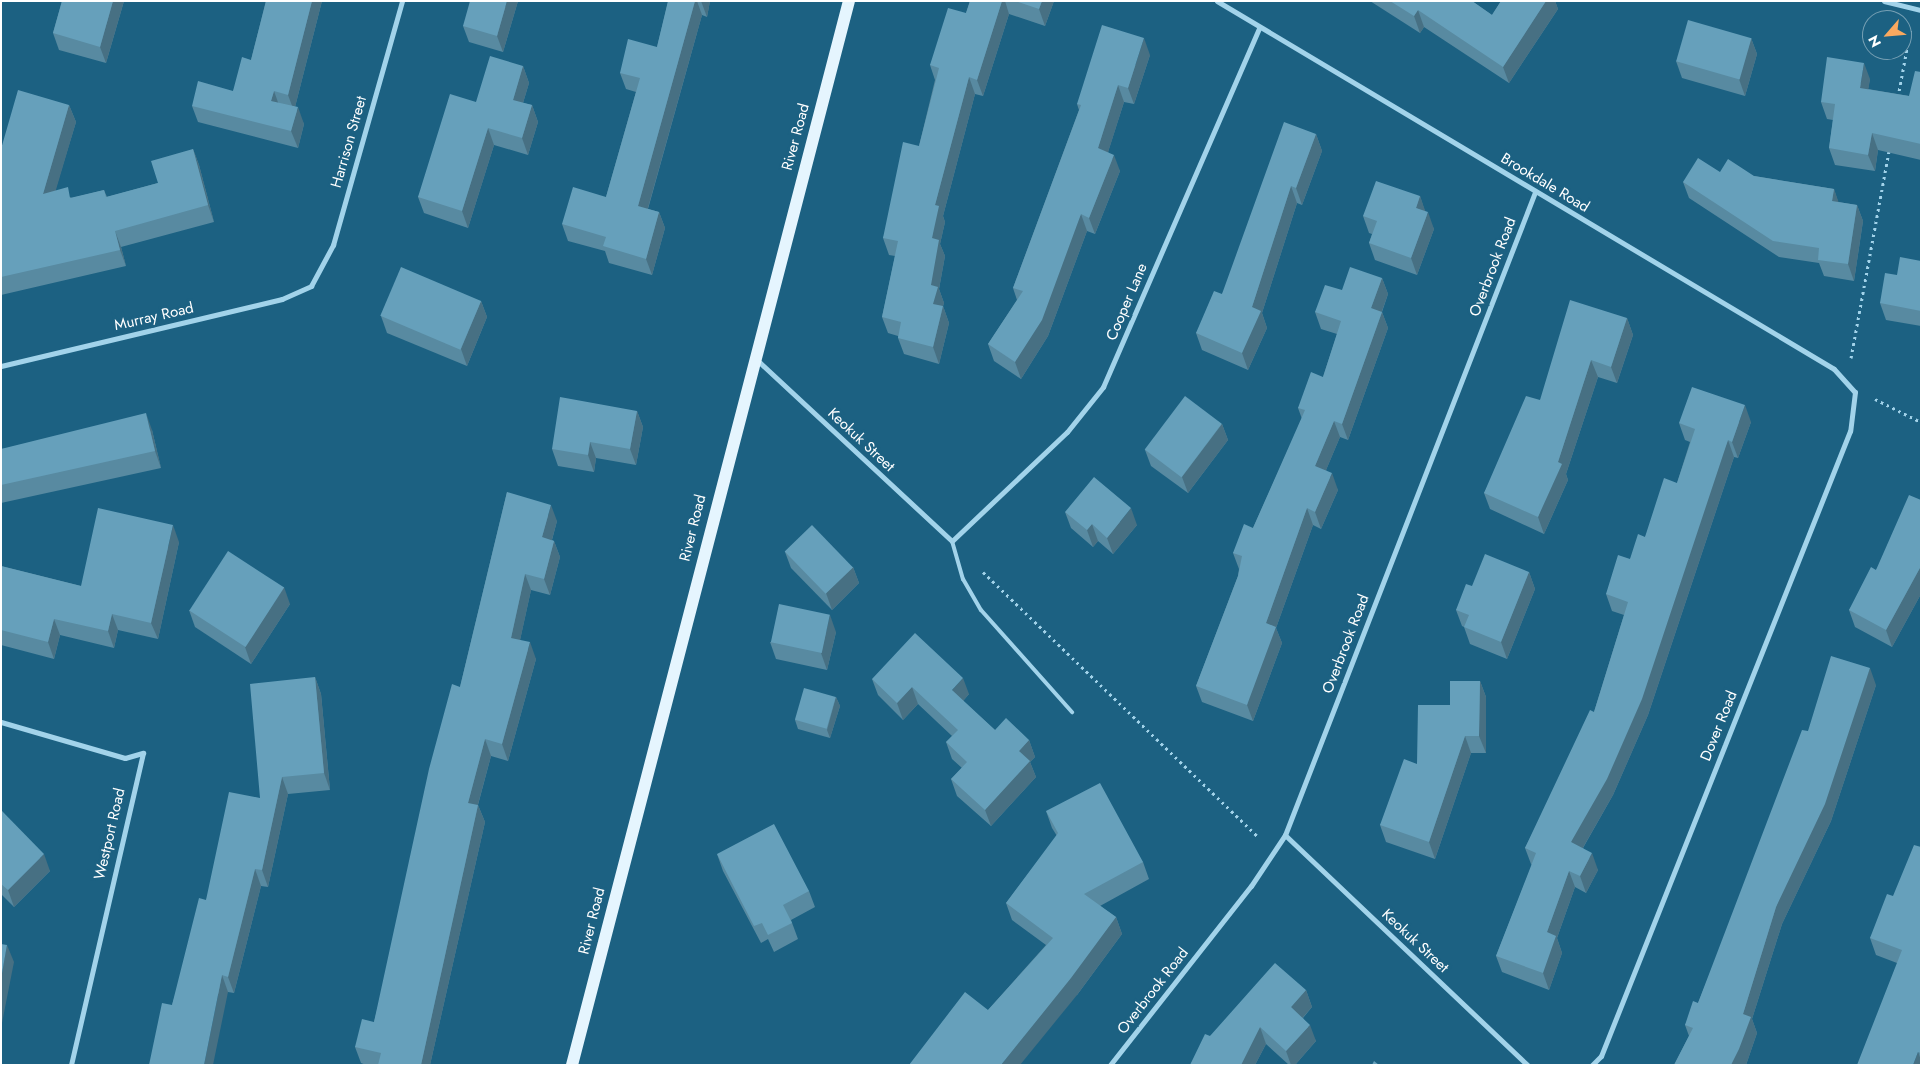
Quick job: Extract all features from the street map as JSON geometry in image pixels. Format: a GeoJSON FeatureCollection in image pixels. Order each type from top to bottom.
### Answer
{"type":"FeatureCollection","features":[{"type":"Feature","properties":{"kind":"main road","name":"River Road"},"geometry":{"type":"LineString","coordinates":[[572,1065],[754,356],[849,1]]}},
{"type":"Feature","properties":{"kind":"street","name":"Harrison Street"},"geometry":{"type":"LineString","coordinates":[[311,286],[333,245],[402,1]]}},
{"type":"Feature","properties":{"kind":"street","name":"Brookdale Road"},"geometry":{"type":"LineString","coordinates":[[1217,1],[1259,28],[1847,378],[1855,392]]}},
{"type":"Feature","properties":{"kind":"street"},"geometry":{"type":"LineString","coordinates":[[1884,1],[1921,10]]}},
{"type":"Feature","properties":{"kind":"street","name":"Cooper Lane"},"geometry":{"type":"LineString","coordinates":[[952,541],[1067,432],[1103,387],[1259,28]]}},
{"type":"Feature","properties":{"kind":"street","name":"Overbrook Road"},"geometry":{"type":"LineString","coordinates":[[1110,1065],[1274,852],[1285,835],[1535,192]]}},
{"type":"Feature","properties":{"kind":"street","name":"Murray Road"},"geometry":{"type":"LineString","coordinates":[[1,366],[282,299],[311,286]]}},
{"type":"Feature","properties":{"kind":"street","name":"Keokuk Street"},"geometry":{"type":"LineString","coordinates":[[754,356],[952,541]]}},
{"type":"Feature","properties":{"kind":"street","name":"Dover Road"},"geometry":{"type":"LineString","coordinates":[[1592,1065],[1601,1056],[1850,431],[1855,392]]}},
{"type":"Feature","properties":{"kind":"street","name":"Westport Road"},"geometry":{"type":"LineString","coordinates":[[1,722],[125,758],[143,753],[71,1065]]}},
{"type":"Feature","properties":{"kind":"street","name":"Keokuk Street"},"geometry":{"type":"LineString","coordinates":[[1285,835],[1527,1065]]}},
{"type":"Feature","properties":{"kind":"lane"},"geometry":{"type":"LineString","coordinates":[[952,541],[963,579],[981,610],[1072,712]]}},
{"type":"Feature","properties":{"kind":"path"},"geometry":{"type":"LineString","coordinates":[[1897,104],[1905,60]]}},
{"type":"Feature","properties":{"kind":"path"},"geometry":{"type":"LineString","coordinates":[[1847,378],[1890,144]]}},
{"type":"Feature","properties":{"kind":"path"},"geometry":{"type":"LineString","coordinates":[[1855,392],[1890,404],[1921,422]]}},
{"type":"Feature","properties":{"kind":"path"},"geometry":{"type":"LineString","coordinates":[[980,568],[1274,852]]}},
{"type":"Feature","properties":{"kind":"building"},"geometry":{"type":"Polygon","coordinates":[[[62,1],[113,1],[100,47],[53,33],[62,1]]]}},
{"type":"Feature","properties":{"kind":"building"},"geometry":{"type":"Polygon","coordinates":[[[266,1],[312,1],[288,95],[274,91],[271,101],[298,107],[291,131],[192,106],[198,81],[233,91],[242,57],[251,60],[266,1]]]}},
{"type":"Feature","properties":{"kind":"building"},"geometry":{"type":"Polygon","coordinates":[[[470,1],[507,1],[497,36],[463,26],[470,1]]]}},
{"type":"Feature","properties":{"kind":"building"},"geometry":{"type":"Polygon","coordinates":[[[668,1],[695,1],[638,206],[659,212],[646,259],[603,246],[606,237],[562,224],[573,187],[606,197],[640,78],[620,73],[628,39],[657,47],[668,1]]]}},
{"type":"Feature","properties":{"kind":"building"},"geometry":{"type":"Polygon","coordinates":[[[970,1],[1002,1],[977,80],[969,77],[935,205],[939,206],[932,238],[939,240],[931,285],[938,287],[933,304],[943,306],[933,347],[898,338],[901,322],[882,317],[898,241],[883,238],[903,142],[919,146],[939,68],[930,65],[948,8],[966,13],[970,1]]]}},
{"type":"Feature","properties":{"kind":"building"},"geometry":{"type":"Polygon","coordinates":[[[1015,1],[1042,1],[1039,9],[1015,1]]]}},
{"type":"Feature","properties":{"kind":"building"},"geometry":{"type":"Polygon","coordinates":[[[1390,1],[1472,1],[1492,15],[1501,1],[1546,1],[1503,67],[1418,10],[1414,16],[1390,1]]]}},
{"type":"Feature","properties":{"kind":"building"},"geometry":{"type":"Polygon","coordinates":[[[1688,20],[1751,38],[1740,80],[1676,61],[1688,20]]]}},
{"type":"Feature","properties":{"kind":"building"},"geometry":{"type":"Polygon","coordinates":[[[1102,25],[1144,38],[1128,88],[1118,85],[1098,148],[1114,155],[1089,218],[1081,214],[1042,320],[1015,362],[988,344],[1023,291],[1013,288],[1081,105],[1077,104],[1102,25]]]}},
{"type":"Feature","properties":{"kind":"building"},"geometry":{"type":"Polygon","coordinates":[[[490,56],[523,66],[513,100],[532,105],[522,138],[488,128],[462,211],[418,197],[450,94],[476,102],[490,56]]]}},
{"type":"Feature","properties":{"kind":"building"},"geometry":{"type":"Polygon","coordinates":[[[1827,57],[1864,63],[1860,88],[1909,96],[1915,71],[1921,72],[1921,144],[1872,133],[1868,155],[1829,148],[1835,104],[1821,102],[1827,57]]]}},
{"type":"Feature","properties":{"kind":"building"},"geometry":{"type":"Polygon","coordinates":[[[18,90],[69,105],[43,194],[68,187],[70,198],[104,190],[106,197],[158,183],[151,161],[193,149],[208,205],[115,231],[120,250],[1,277],[1,149],[18,90]]]}},
{"type":"Feature","properties":{"kind":"building"},"geometry":{"type":"Polygon","coordinates":[[[1284,122],[1316,134],[1296,188],[1291,186],[1252,307],[1261,311],[1242,353],[1196,333],[1214,291],[1222,294],[1284,122]]]}},
{"type":"Feature","properties":{"kind":"building"},"geometry":{"type":"Polygon","coordinates":[[[1698,158],[1720,172],[1728,159],[1754,176],[1834,189],[1832,201],[1857,205],[1848,264],[1818,260],[1819,248],[1773,241],[1683,182],[1698,158]]]}},
{"type":"Feature","properties":{"kind":"building"},"geometry":{"type":"Polygon","coordinates":[[[1376,181],[1420,196],[1416,208],[1428,212],[1411,258],[1369,243],[1377,221],[1363,216],[1376,181]]]}},
{"type":"Feature","properties":{"kind":"building"},"geometry":{"type":"Polygon","coordinates":[[[1900,257],[1921,261],[1921,311],[1880,303],[1885,273],[1897,275],[1900,257]]]}},
{"type":"Feature","properties":{"kind":"building"},"geometry":{"type":"Polygon","coordinates":[[[401,267],[481,301],[460,350],[380,316],[401,267]]]}},
{"type":"Feature","properties":{"kind":"building"},"geometry":{"type":"Polygon","coordinates":[[[1350,267],[1382,278],[1371,308],[1382,312],[1342,424],[1334,421],[1315,466],[1332,473],[1315,512],[1307,508],[1266,623],[1276,627],[1247,705],[1196,686],[1238,576],[1242,556],[1233,553],[1244,524],[1253,528],[1305,410],[1298,408],[1311,372],[1323,377],[1341,321],[1315,312],[1325,285],[1342,290],[1350,267]]]}},
{"type":"Feature","properties":{"kind":"building"},"geometry":{"type":"Polygon","coordinates":[[[1570,300],[1627,318],[1611,367],[1591,360],[1558,462],[1562,464],[1538,517],[1484,493],[1526,396],[1540,400],[1570,300]]]}},
{"type":"Feature","properties":{"kind":"building"},"geometry":{"type":"Polygon","coordinates":[[[1692,387],[1745,405],[1732,442],[1728,440],[1642,699],[1607,779],[1571,842],[1592,853],[1580,876],[1569,871],[1547,932],[1556,936],[1543,973],[1496,956],[1536,853],[1525,848],[1590,710],[1594,712],[1628,602],[1606,594],[1618,555],[1630,559],[1638,534],[1645,537],[1664,478],[1677,483],[1695,429],[1679,423],[1692,387]]]}},
{"type":"Feature","properties":{"kind":"building"},"geometry":{"type":"Polygon","coordinates":[[[1185,396],[1222,424],[1181,477],[1145,450],[1185,396]]]}},
{"type":"Feature","properties":{"kind":"building"},"geometry":{"type":"Polygon","coordinates":[[[560,397],[637,411],[630,449],[590,442],[588,455],[552,449],[560,397]]]}},
{"type":"Feature","properties":{"kind":"building"},"geometry":{"type":"Polygon","coordinates":[[[146,413],[155,451],[1,485],[1,449],[146,413]]]}},
{"type":"Feature","properties":{"kind":"building"},"geometry":{"type":"Polygon","coordinates":[[[1094,477],[1131,508],[1107,538],[1092,524],[1087,530],[1065,512],[1094,477]]]}},
{"type":"Feature","properties":{"kind":"building"},"geometry":{"type":"Polygon","coordinates":[[[507,492],[551,505],[542,537],[554,541],[544,579],[525,574],[511,638],[530,642],[502,744],[485,739],[468,803],[478,805],[421,1065],[378,1065],[381,1053],[355,1047],[362,1019],[374,1022],[429,769],[452,684],[460,687],[507,492]]]}},
{"type":"Feature","properties":{"kind":"building"},"geometry":{"type":"Polygon","coordinates":[[[1909,495],[1921,500],[1921,566],[1886,630],[1849,610],[1871,567],[1876,570],[1909,495]]]}},
{"type":"Feature","properties":{"kind":"building"},"geometry":{"type":"Polygon","coordinates":[[[98,508],[173,525],[151,623],[112,614],[108,631],[54,619],[48,642],[1,630],[1,566],[81,586],[98,508]]]}},
{"type":"Feature","properties":{"kind":"building"},"geometry":{"type":"Polygon","coordinates":[[[812,525],[853,567],[826,594],[785,551],[812,525]]]}},
{"type":"Feature","properties":{"kind":"building"},"geometry":{"type":"Polygon","coordinates":[[[228,551],[284,587],[246,647],[189,611],[228,551]]]}},
{"type":"Feature","properties":{"kind":"building"},"geometry":{"type":"Polygon","coordinates":[[[1485,554],[1529,572],[1501,642],[1464,627],[1469,615],[1456,610],[1466,584],[1472,586],[1485,554]]]}},
{"type":"Feature","properties":{"kind":"building"},"geometry":{"type":"Polygon","coordinates":[[[779,604],[830,615],[822,653],[771,642],[779,604]]]}},
{"type":"Feature","properties":{"kind":"building"},"geometry":{"type":"Polygon","coordinates":[[[915,633],[963,678],[952,690],[995,730],[1006,718],[1029,740],[1019,751],[1030,761],[985,810],[951,779],[967,762],[946,742],[958,730],[912,687],[897,703],[872,679],[915,633]]]}},
{"type":"Feature","properties":{"kind":"building"},"geometry":{"type":"Polygon","coordinates":[[[1831,656],[1870,668],[1825,804],[1776,907],[1743,1014],[1751,1017],[1739,1049],[1731,1065],[1674,1065],[1693,1028],[1685,1025],[1693,1001],[1698,1003],[1802,730],[1808,731],[1831,656]]]}},
{"type":"Feature","properties":{"kind":"building"},"geometry":{"type":"Polygon","coordinates":[[[315,677],[324,773],[282,777],[262,870],[255,869],[228,977],[222,975],[204,1065],[149,1065],[162,1003],[172,1005],[199,898],[206,900],[229,792],[260,798],[250,684],[315,677]]]}},
{"type":"Feature","properties":{"kind":"building"},"geometry":{"type":"Polygon","coordinates":[[[1450,681],[1480,681],[1479,736],[1465,736],[1429,842],[1380,825],[1404,759],[1417,764],[1418,705],[1450,705],[1450,681]]]}},
{"type":"Feature","properties":{"kind":"building"},"geometry":{"type":"Polygon","coordinates":[[[804,688],[836,697],[827,729],[795,720],[804,688]]]}},
{"type":"Feature","properties":{"kind":"building"},"geometry":{"type":"Polygon","coordinates":[[[1100,783],[1143,862],[1084,894],[1116,917],[1071,978],[1001,1065],[909,1065],[965,992],[988,1010],[1053,938],[1006,903],[1058,833],[1046,811],[1100,783]]]}},
{"type":"Feature","properties":{"kind":"building"},"geometry":{"type":"Polygon","coordinates":[[[1,810],[44,854],[8,890],[1,884],[1,810]]]}},
{"type":"Feature","properties":{"kind":"building"},"geometry":{"type":"Polygon","coordinates":[[[774,824],[809,891],[783,905],[792,923],[768,935],[762,923],[754,926],[717,854],[774,824]]]}},
{"type":"Feature","properties":{"kind":"building"},"geometry":{"type":"Polygon","coordinates":[[[1914,845],[1921,847],[1921,1053],[1918,1052],[1913,1065],[1857,1065],[1902,950],[1870,938],[1887,894],[1893,896],[1914,845]]]}},
{"type":"Feature","properties":{"kind":"building"},"geometry":{"type":"Polygon","coordinates":[[[1,944],[7,945],[1,979],[1,944]]]}},
{"type":"Feature","properties":{"kind":"building"},"geometry":{"type":"Polygon","coordinates":[[[1275,963],[1306,990],[1291,1007],[1310,1025],[1286,1051],[1260,1027],[1241,1065],[1190,1065],[1205,1034],[1210,1036],[1275,963]]]}}]}
